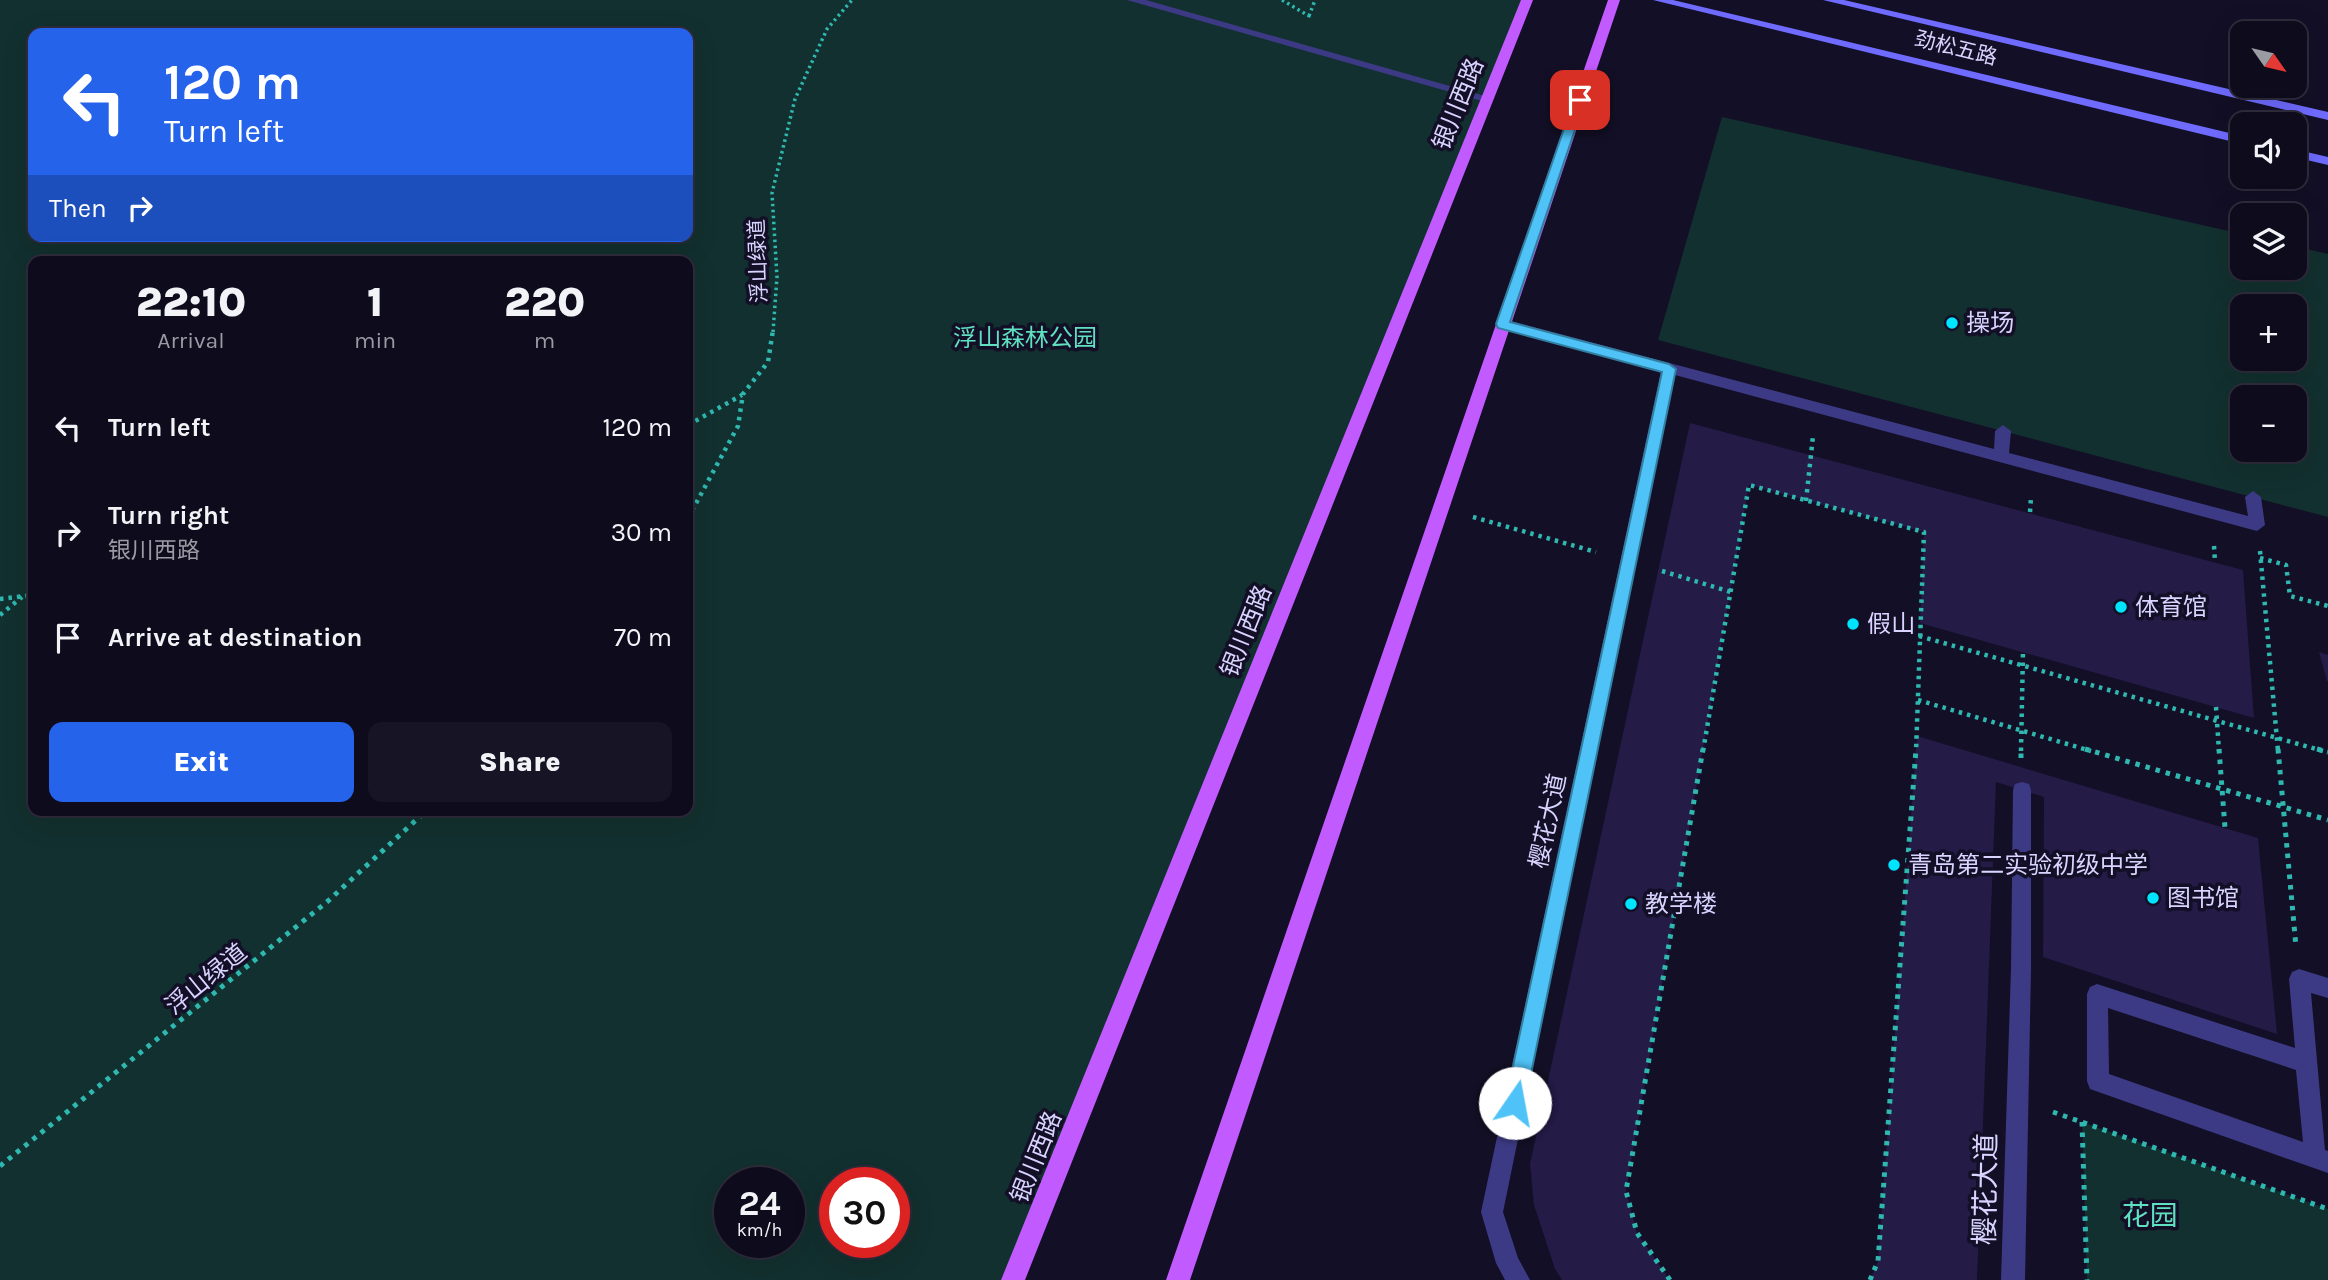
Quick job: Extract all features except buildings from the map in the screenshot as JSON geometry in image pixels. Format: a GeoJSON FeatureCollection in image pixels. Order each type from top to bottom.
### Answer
{"type":"FeatureCollection","features":[{"type":"Feature","properties":{"kind":"main road","name":"银川西路"},"geometry":{"type":"LineString","coordinates":[[1013,1280],[1527,0]]}},
{"type":"Feature","properties":{"kind":"main road"},"geometry":{"type":"LineString","coordinates":[[1178,1280],[1614,0]]}},
{"type":"Feature","properties":{"kind":"main road","name":"劲松五路"},"geometry":{"type":"LineString","coordinates":[[1659,0],[2230,137]]}},
{"type":"Feature","properties":{"kind":"main road","name":"劲松五路"},"geometry":{"type":"LineString","coordinates":[[1829,0],[2328,116]]}},
{"type":"Feature","properties":{"kind":"main road"},"geometry":{"type":"LineString","coordinates":[[2307,156],[2328,161]]}},
{"type":"Feature","properties":{"kind":"street"},"geometry":{"type":"LineString","coordinates":[[1133,0],[1486,98]]}},
{"type":"Feature","properties":{"kind":"street"},"geometry":{"type":"LineString","coordinates":[[1503,324],[2258,525],[2253,497]]}},
{"type":"Feature","properties":{"kind":"street","name":"樱花大道"},"geometry":{"type":"LineString","coordinates":[[1518,1280],[1508,1262],[1492,1212],[1669,369]]}},
{"type":"Feature","properties":{"kind":"street"},"geometry":{"type":"LineString","coordinates":[[2001,457],[2003,431]]}},
{"type":"Feature","properties":{"kind":"street","name":"樱花大道"},"geometry":{"type":"LineString","coordinates":[[2013,1280],[2021,968],[2022,790]]}},
{"type":"Feature","properties":{"kind":"street"},"geometry":{"type":"LineString","coordinates":[[2306,1063],[2097,994],[2098,1082],[2322,1160],[2306,1063],[2299,979],[2328,988]]}},
{"type":"Feature","properties":{"kind":"path","name":"浮山绿道"},"geometry":{"type":"LineString","coordinates":[[693,509],[738,426],[743,394],[768,362],[775,321],[777,277],[772,193],[795,99],[827,29],[852,0]]}},
{"type":"Feature","properties":{"kind":"path"},"geometry":{"type":"LineString","coordinates":[[1309,16],[1315,0]]}},
{"type":"Feature","properties":{"kind":"path"},"geometry":{"type":"LineString","coordinates":[[693,422],[743,394]]}},
{"type":"Feature","properties":{"kind":"path"},"geometry":{"type":"LineString","coordinates":[[1806,501],[1816,407]]}},
{"type":"Feature","properties":{"kind":"path"},"geometry":{"type":"LineString","coordinates":[[1670,1280],[1637,1233],[1626,1191],[1749,485],[1924,532],[1918,700],[1878,1261],[1870,1280]]}},
{"type":"Feature","properties":{"kind":"path"},"geometry":{"type":"LineString","coordinates":[[1441,508],[1731,592]]}},
{"type":"Feature","properties":{"kind":"path"},"geometry":{"type":"LineString","coordinates":[[2258,525],[2299,979]]}},
{"type":"Feature","properties":{"kind":"path"},"geometry":{"type":"LineString","coordinates":[[2260,558],[2286,565],[2290,596],[2328,606]]}},
{"type":"Feature","properties":{"kind":"path"},"geometry":{"type":"LineString","coordinates":[[0,615],[23,596]]}},
{"type":"Feature","properties":{"kind":"path"},"geometry":{"type":"LineString","coordinates":[[0,599],[28,596]]}},
{"type":"Feature","properties":{"kind":"path"},"geometry":{"type":"LineString","coordinates":[[1919,636],[2328,752]]}},
{"type":"Feature","properties":{"kind":"path"},"geometry":{"type":"LineString","coordinates":[[2021,730],[2023,652]]}},
{"type":"Feature","properties":{"kind":"path"},"geometry":{"type":"LineString","coordinates":[[1918,700],[2328,820]]}},
{"type":"Feature","properties":{"kind":"path"},"geometry":{"type":"LineString","coordinates":[[2216,707],[2225,828]]}},
{"type":"Feature","properties":{"kind":"path","name":"浮山绿道"},"geometry":{"type":"LineString","coordinates":[[0,1166],[328,901],[420,816]]}},
{"type":"Feature","properties":{"kind":"path"},"geometry":{"type":"LineString","coordinates":[[2016,1098],[2328,1209]]}},
{"type":"Feature","properties":{"kind":"path"},"geometry":{"type":"LineString","coordinates":[[2082,1122],[2087,1280]]}},
{"type":"Feature","properties":{"kind":"green space","name":"浮山森林公园"},"geometry":{"type":"Polygon","coordinates":[[[0,0],[1527,0],[1013,1280],[0,1280],[0,0]]]}},
{"type":"Feature","properties":{"kind":"green space","name":"操场"},"geometry":{"type":"Polygon","coordinates":[[[1722,117],[2230,231],[2230,280],[2307,280],[2307,249],[2328,254],[2328,517],[1658,340],[1722,117]]]}},
{"type":"Feature","properties":{"kind":"green space","name":"花园"},"geometry":{"type":"Polygon","coordinates":[[[2082,1122],[2328,1209],[2328,1280],[2087,1280],[2082,1122]]]}},
{"type":"Feature","properties":{"kind":"place","name":"操场"},"geometry":{"type":"Point","coordinates":[1952,323]}},
{"type":"Feature","properties":{"kind":"place","name":"体育馆"},"geometry":{"type":"Point","coordinates":[2121,607]}},
{"type":"Feature","properties":{"kind":"place","name":"假山"},"geometry":{"type":"Point","coordinates":[1853,624]}},
{"type":"Feature","properties":{"kind":"place","name":"青岛第二实验初级中学"},"geometry":{"type":"Point","coordinates":[1894,865]}},
{"type":"Feature","properties":{"kind":"place","name":"图书馆"},"geometry":{"type":"Point","coordinates":[2153,898]}},
{"type":"Feature","properties":{"kind":"place","name":"教学楼"},"geometry":{"type":"Point","coordinates":[1631,904]}},
{"type":"Feature","properties":{"kind":"route"},"geometry":{"type":"LineString","coordinates":[[1515,1103],[1669,369],[1503,324],[1580,100]]}}]}
